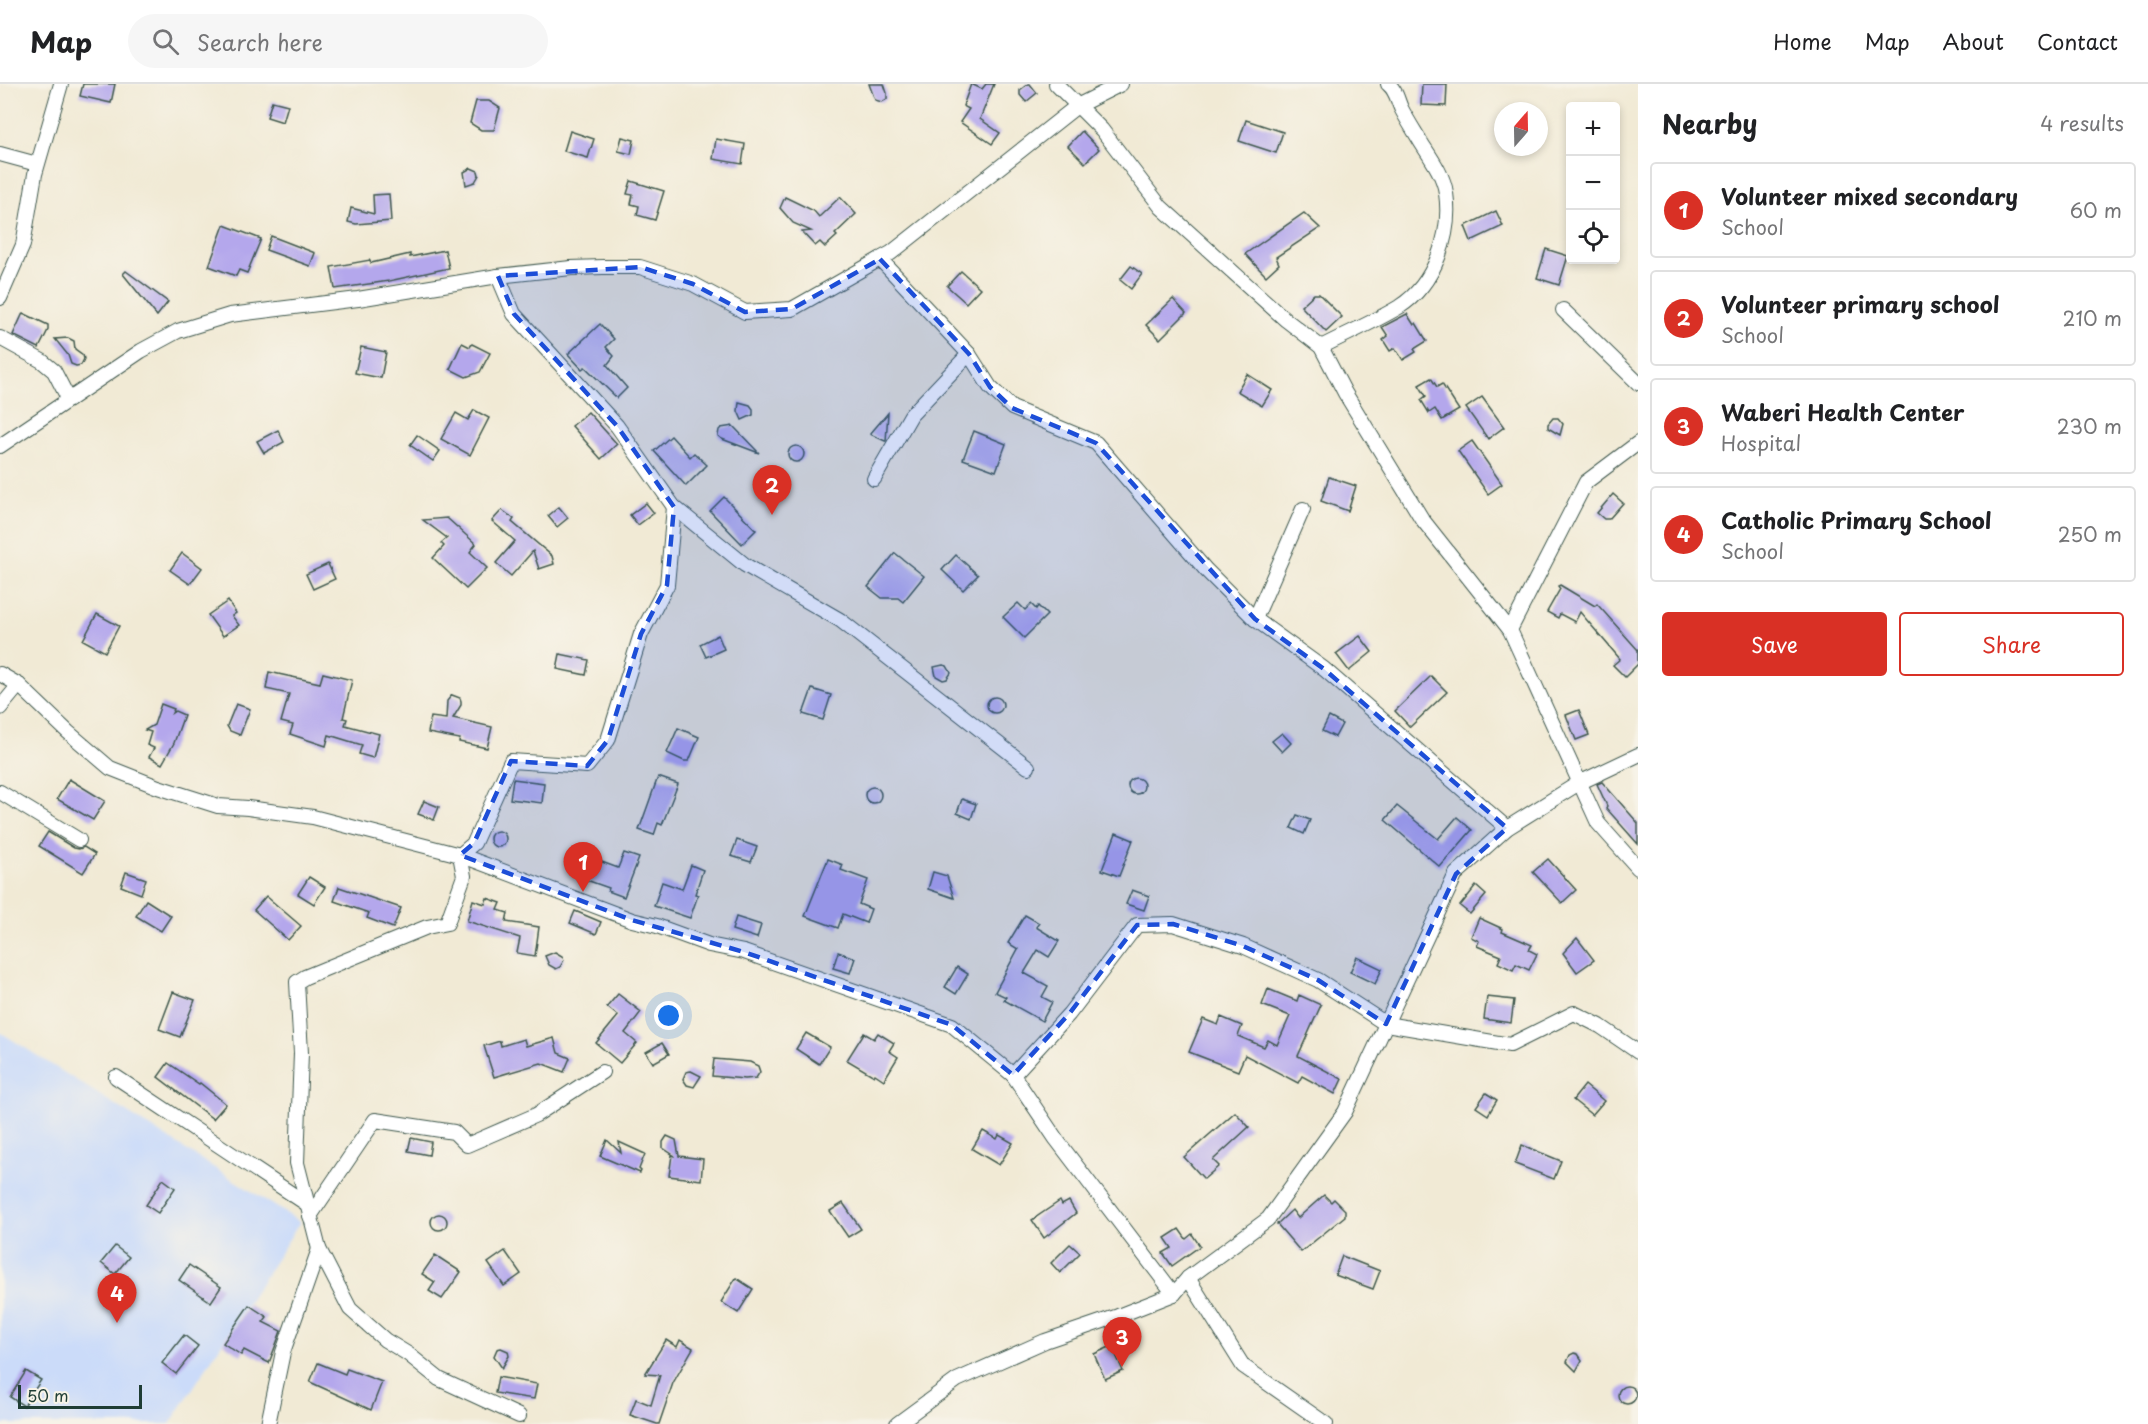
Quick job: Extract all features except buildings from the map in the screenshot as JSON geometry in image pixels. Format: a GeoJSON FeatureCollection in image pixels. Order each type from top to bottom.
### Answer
{"type":"FeatureCollection","features":[{"type":"Feature","properties":{"kind":"street"},"geometry":{"type":"LineString","coordinates":[[0,298],[23,246],[37,164],[61,84]]}},
{"type":"Feature","properties":{"kind":"street"},"geometry":{"type":"LineString","coordinates":[[1056,84],[1102,130],[1161,207],[1286,320],[1321,347],[1345,393],[1422,519],[1510,630],[1598,823],[1638,868]]}},
{"type":"Feature","properties":{"kind":"street"},"geometry":{"type":"LineString","coordinates":[[0,446],[141,351],[178,331],[230,315],[358,299],[498,276],[571,268],[640,267],[693,284],[745,312],[792,309],[891,252],[1077,106],[1121,84]]}},
{"type":"Feature","properties":{"kind":"street"},"geometry":{"type":"LineString","coordinates":[[1321,347],[1399,306],[1411,297],[1424,284],[1436,263],[1444,239],[1447,206],[1444,184],[1401,108],[1393,87],[1388,84]]}},
{"type":"Feature","properties":{"kind":"street"},"geometry":{"type":"LineString","coordinates":[[0,154],[37,164]]}},
{"type":"Feature","properties":{"kind":"street"},"geometry":{"type":"LineString","coordinates":[[880,259],[969,354],[990,387],[1012,408],[1096,443],[1206,570],[1255,619],[1324,669],[1507,828]]}},
{"type":"Feature","properties":{"kind":"street"},"geometry":{"type":"LineString","coordinates":[[498,276],[514,314],[617,426],[674,507],[745,565],[840,620],[1028,767]]}},
{"type":"Feature","properties":{"kind":"street"},"geometry":{"type":"LineString","coordinates":[[1563,310],[1638,383]]}},
{"type":"Feature","properties":{"kind":"street"},"geometry":{"type":"LineString","coordinates":[[0,338],[42,361],[54,371],[69,400]]}},
{"type":"Feature","properties":{"kind":"street"},"geometry":{"type":"LineString","coordinates":[[874,479],[911,416],[969,354]]}},
{"type":"Feature","properties":{"kind":"street"},"geometry":{"type":"LineString","coordinates":[[1510,630],[1586,482],[1638,443]]}},
{"type":"Feature","properties":{"kind":"street"},"geometry":{"type":"LineString","coordinates":[[460,855],[474,843],[510,761],[586,766],[608,740],[641,634],[667,585],[674,507]]}},
{"type":"Feature","properties":{"kind":"street"},"geometry":{"type":"LineString","coordinates":[[1255,619],[1304,509]]}},
{"type":"Feature","properties":{"kind":"street"},"geometry":{"type":"LineString","coordinates":[[0,674],[20,685],[68,732],[110,768],[158,787],[218,806],[313,818],[460,855],[632,920],[657,926],[709,945],[744,952],[951,1025],[1013,1075],[1070,1158],[1174,1294]]}},
{"type":"Feature","properties":{"kind":"street"},"geometry":{"type":"LineString","coordinates":[[0,708],[20,685]]}},
{"type":"Feature","properties":{"kind":"street"},"geometry":{"type":"LineString","coordinates":[[897,1424],[957,1380],[1045,1341],[1174,1294],[1188,1278],[1268,1219],[1345,1112],[1456,874],[1507,828],[1579,783],[1638,755]]}},
{"type":"Feature","properties":{"kind":"street"},"geometry":{"type":"LineString","coordinates":[[0,792],[79,840]]}},
{"type":"Feature","properties":{"kind":"street"},"geometry":{"type":"LineString","coordinates":[[460,855],[464,876],[447,923],[427,927],[297,982],[301,1053],[297,1163],[319,1249],[350,1309],[385,1340],[408,1354],[439,1379],[519,1416]]}},
{"type":"Feature","properties":{"kind":"street"},"geometry":{"type":"LineString","coordinates":[[1013,1075],[1069,1014],[1137,925],[1173,924],[1243,946],[1318,980],[1386,1024],[1510,1045],[1575,1013],[1600,1026],[1638,1052]]}},
{"type":"Feature","properties":{"kind":"street"},"geometry":{"type":"LineString","coordinates":[[308,1210],[375,1120],[454,1132],[467,1145],[536,1115],[602,1072]]}},
{"type":"Feature","properties":{"kind":"street"},"geometry":{"type":"LineString","coordinates":[[116,1077],[308,1210]]}},
{"type":"Feature","properties":{"kind":"street"},"geometry":{"type":"LineString","coordinates":[[268,1424],[283,1352],[319,1249]]}},
{"type":"Feature","properties":{"kind":"street"},"geometry":{"type":"LineString","coordinates":[[1188,1278],[1243,1366],[1326,1424]]}},
{"type":"Feature","properties":{"kind":"highlighted area"},"geometry":{"type":"Polygon","coordinates":[[[880,259],[969,354],[990,387],[1012,408],[1096,443],[1255,619],[1324,669],[1507,828],[1456,874],[1386,1024],[1318,980],[1243,946],[1173,924],[1137,925],[1069,1014],[1013,1075],[952,1025],[744,952],[632,920],[460,855],[474,843],[511,761],[587,766],[608,740],[641,634],[667,585],[674,507],[617,426],[514,314],[498,276],[640,267],[693,284],[745,312],[792,309],[880,259]]]}},
{"type":"Feature","properties":{"kind":"shaded area"},"geometry":{"type":"Polygon","coordinates":[[[0,1032],[300,1222],[170,1424],[0,1424],[0,1032]]]}},
{"type":"Feature","properties":{"kind":"place","name":"Volunteer primary school"},"geometry":{"type":"Point","coordinates":[772,515]}},
{"type":"Feature","properties":{"kind":"place","name":"Volunteer mixed secondary"},"geometry":{"type":"Point","coordinates":[583,892]}},
{"type":"Feature","properties":{"kind":"place","name":"Catholic Primary School"},"geometry":{"type":"Point","coordinates":[117,1323]}},
{"type":"Feature","properties":{"kind":"place","name":"Waberi Health Center"},"geometry":{"type":"Point","coordinates":[1122,1367]}}]}
